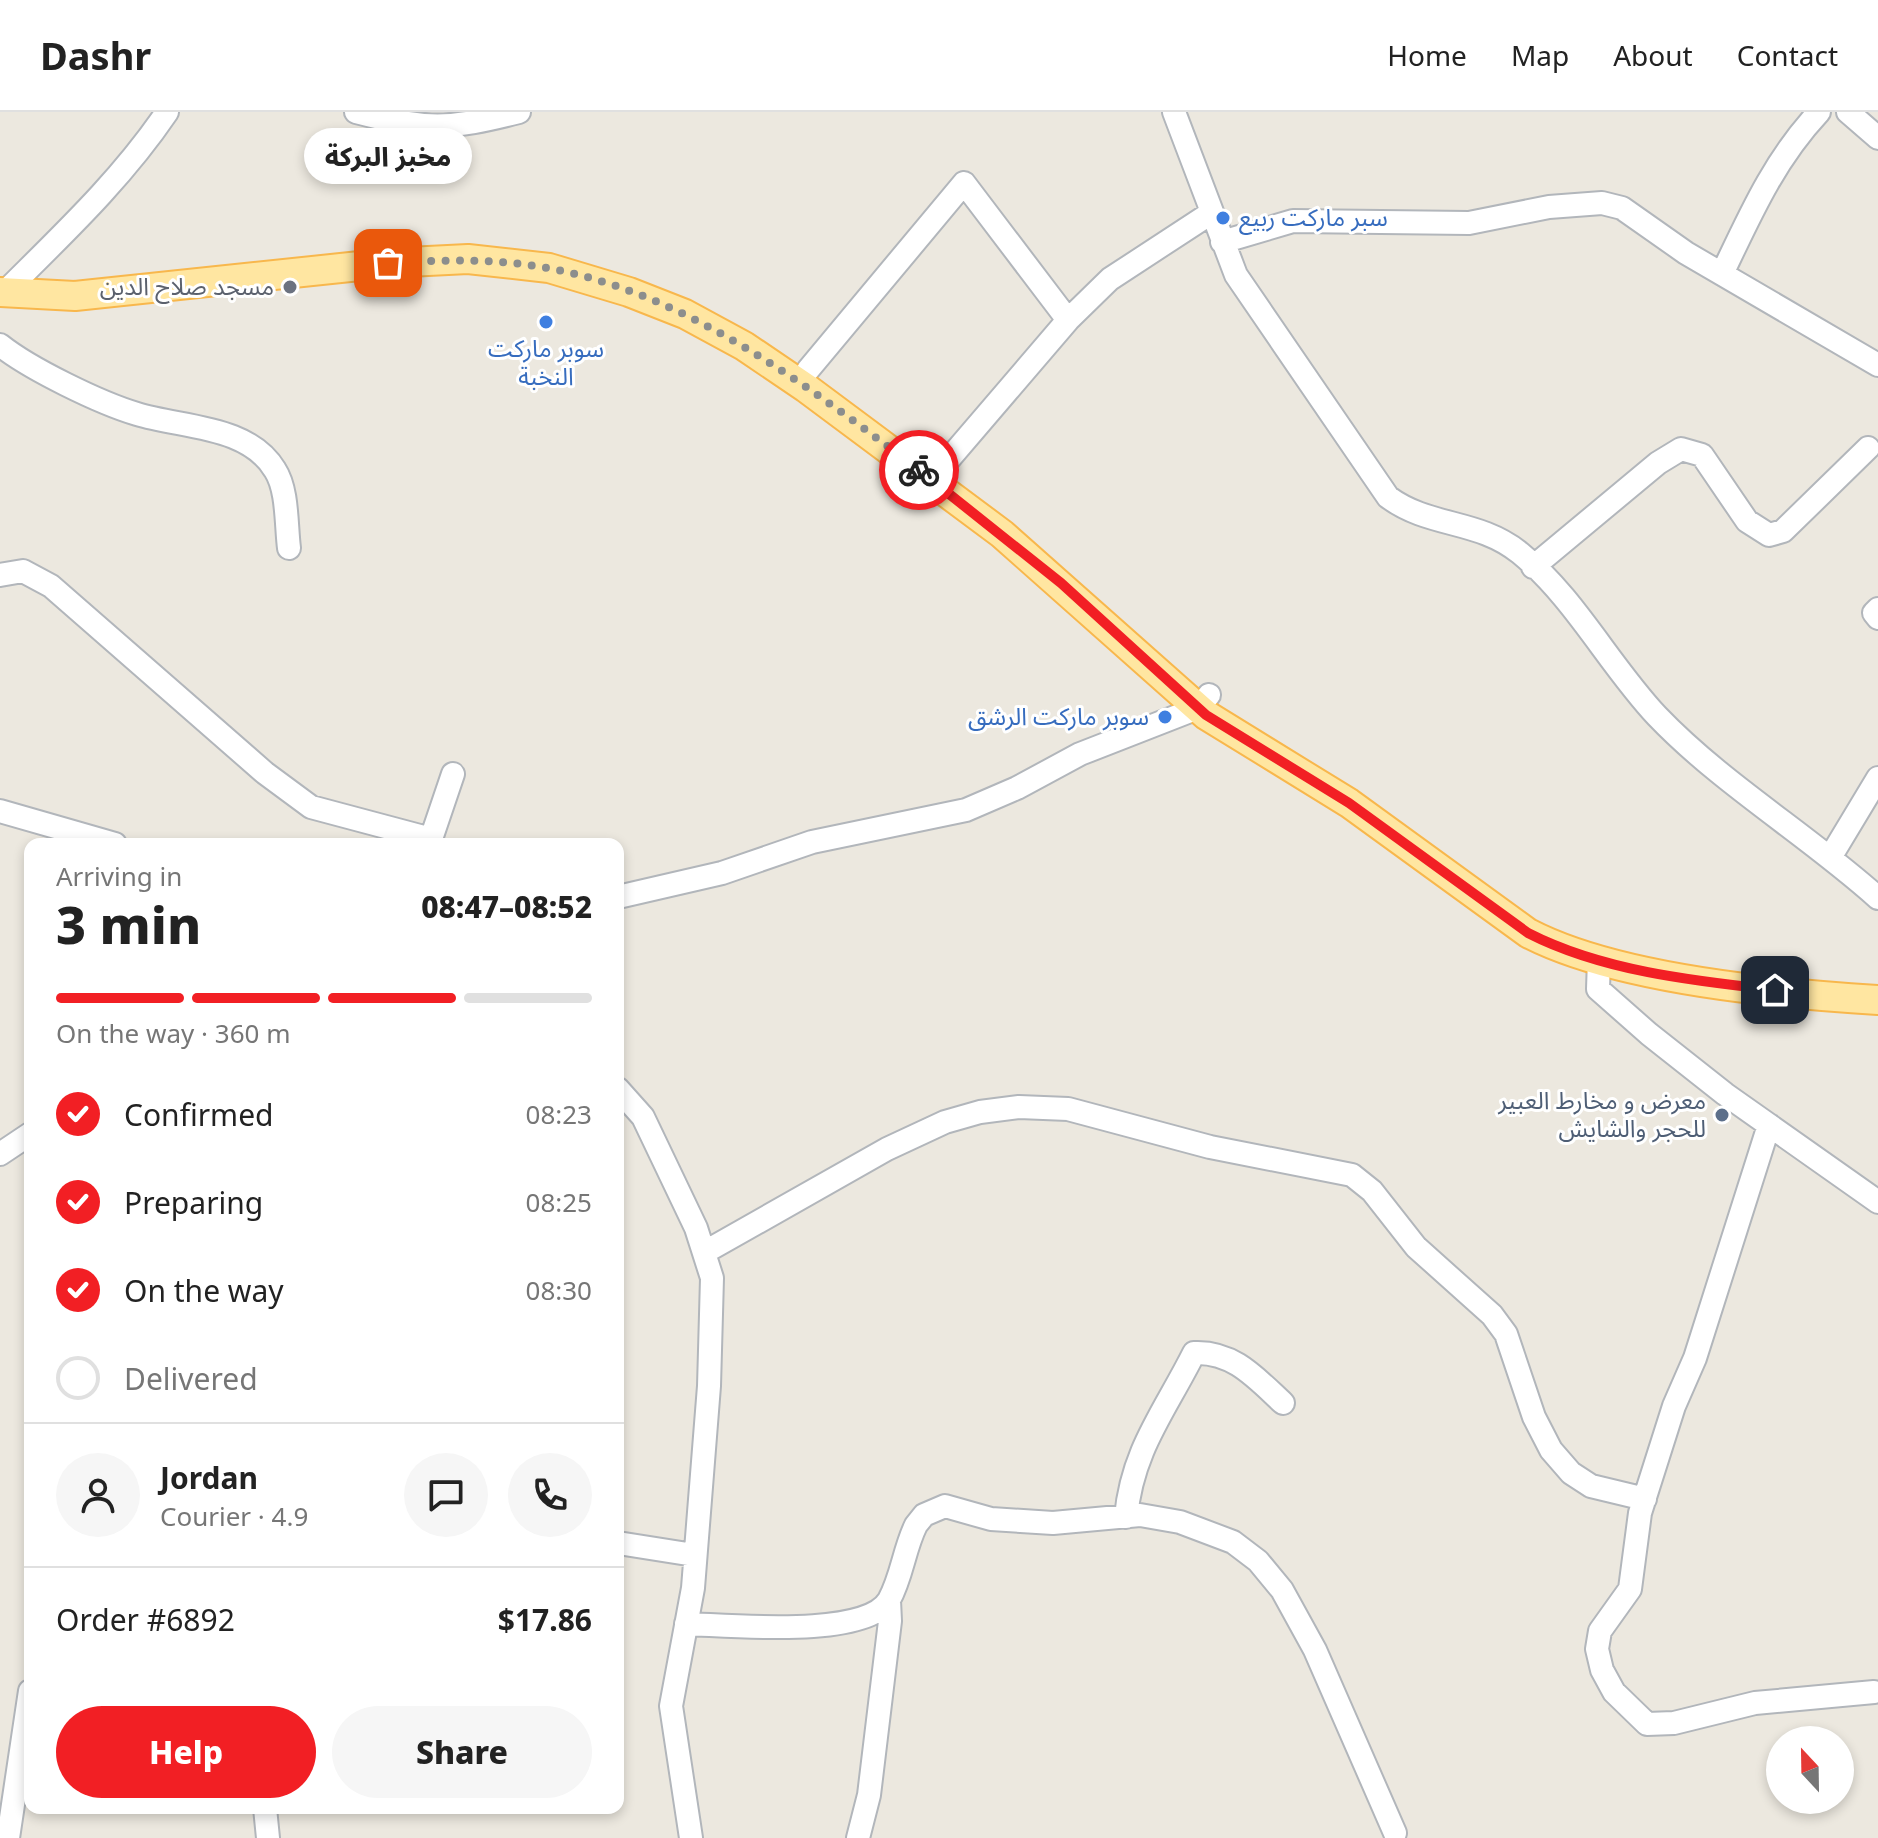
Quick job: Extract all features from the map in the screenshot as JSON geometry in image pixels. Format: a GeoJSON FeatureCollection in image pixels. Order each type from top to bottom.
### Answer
{"type":"FeatureCollection","features":[{"type":"Feature","properties":{"kind":"main road"},"geometry":{"type":"LineString","coordinates":[[2,293],[177,270],[383,250],[461,246],[521,249],[574,258],[629,275],[734,324],[808,370],[936,473]]}},
{"type":"Feature","properties":{"kind":"main road"},"geometry":{"type":"LineString","coordinates":[[2,293],[75,296],[468,259],[549,268],[671,309],[744,346],[1020,529],[1204,701],[1325,770],[1599,959],[1723,984],[1878,1000]]}},
{"type":"Feature","properties":{"kind":"street"},"geometry":{"type":"LineString","coordinates":[[2,293],[99,199],[141,151],[167,112]]}},
{"type":"Feature","properties":{"kind":"street"},"geometry":{"type":"LineString","coordinates":[[356,112],[413,127],[463,126],[519,112]]}},
{"type":"Feature","properties":{"kind":"street"},"geometry":{"type":"LineString","coordinates":[[1174,112],[1222,242],[1257,310],[1388,497],[1425,518],[1456,521],[1493,534],[1533,567],[1657,716],[1707,761],[1831,856],[1878,898]]}},
{"type":"Feature","properties":{"kind":"street"},"geometry":{"type":"LineString","coordinates":[[1722,274],[1769,175],[1794,138],[1819,112]]}},
{"type":"Feature","properties":{"kind":"street"},"geometry":{"type":"LineString","coordinates":[[1848,112],[1878,138]]}},
{"type":"Feature","properties":{"kind":"street"},"geometry":{"type":"LineString","coordinates":[[808,370],[964,183],[1068,320]]}},
{"type":"Feature","properties":{"kind":"street"},"geometry":{"type":"LineString","coordinates":[[1222,242],[1293,221],[1469,223],[1549,207],[1602,203],[1622,208],[1722,274],[1878,365]]}},
{"type":"Feature","properties":{"kind":"street"},"geometry":{"type":"LineString","coordinates":[[936,473],[1068,320],[1110,279],[1211,213]]}},
{"type":"Feature","properties":{"kind":"street"},"geometry":{"type":"LineString","coordinates":[[0,345],[87,393],[135,414],[231,435],[249,445],[275,468],[281,481],[289,548]]}},
{"type":"Feature","properties":{"kind":"street"},"geometry":{"type":"LineString","coordinates":[[1533,567],[1658,463],[1681,449],[1702,455],[1747,521],[1769,535],[1783,531],[1868,448]]}},
{"type":"Feature","properties":{"kind":"street"},"geometry":{"type":"LineString","coordinates":[[0,575],[23,571],[51,586],[265,773],[311,807],[427,838]]}},
{"type":"Feature","properties":{"kind":"street"},"geometry":{"type":"LineString","coordinates":[[1878,609],[1874,613],[1878,618]]}},
{"type":"Feature","properties":{"kind":"street"},"geometry":{"type":"LineString","coordinates":[[624,896],[722,873],[812,842],[966,810],[1017,788],[1080,754],[1204,701]]}},
{"type":"Feature","properties":{"kind":"street"},"geometry":{"type":"LineString","coordinates":[[431,838],[453,774]]}},
{"type":"Feature","properties":{"kind":"street"},"geometry":{"type":"LineString","coordinates":[[1831,856],[1878,778]]}},
{"type":"Feature","properties":{"kind":"street"},"geometry":{"type":"LineString","coordinates":[[0,811],[94,838]]}},
{"type":"Feature","properties":{"kind":"street"},"geometry":{"type":"LineString","coordinates":[[1599,959],[1598,989],[1649,1034],[1878,1202]]}},
{"type":"Feature","properties":{"kind":"street"},"geometry":{"type":"LineString","coordinates":[[624,1096],[643,1117],[705,1252],[712,1278],[709,1386],[694,1555],[686,1624],[671,1706],[691,1838]]}},
{"type":"Feature","properties":{"kind":"street"},"geometry":{"type":"LineString","coordinates":[[705,1252],[887,1149],[945,1122],[980,1112],[1019,1107],[1068,1109],[1210,1147],[1352,1175],[1372,1191],[1416,1247],[1492,1315],[1506,1334],[1540,1428],[1551,1450],[1571,1473],[1591,1486],[1645,1499]]}},
{"type":"Feature","properties":{"kind":"street"},"geometry":{"type":"LineString","coordinates":[[1769,1125],[1695,1358],[1674,1406],[1645,1499],[1630,1589],[1600,1631],[1597,1649],[1614,1692],[1647,1724],[1674,1723],[1755,1703],[1874,1692]]}},
{"type":"Feature","properties":{"kind":"street"},"geometry":{"type":"LineString","coordinates":[[0,1154],[24,1138]]}},
{"type":"Feature","properties":{"kind":"street"},"geometry":{"type":"LineString","coordinates":[[1126,1517],[1128,1494],[1144,1440],[1194,1353],[1223,1355],[1247,1370],[1283,1403]]}},
{"type":"Feature","properties":{"kind":"street"},"geometry":{"type":"LineString","coordinates":[[858,1838],[873,1762],[890,1621],[889,1600],[916,1525],[934,1510],[945,1506],[991,1519],[1053,1523],[1153,1517],[1206,1530],[1233,1542],[1258,1561],[1282,1590],[1315,1650],[1395,1833]]}},
{"type":"Feature","properties":{"kind":"street"},"geometry":{"type":"LineString","coordinates":[[624,1544],[694,1555]]}},
{"type":"Feature","properties":{"kind":"street"},"geometry":{"type":"LineString","coordinates":[[686,1624],[794,1626],[836,1623],[871,1614],[889,1600]]}},
{"type":"Feature","properties":{"kind":"street"},"geometry":{"type":"LineString","coordinates":[[8,1838],[24,1731]]}},
{"type":"Feature","properties":{"kind":"street"},"geometry":{"type":"LineString","coordinates":[[266,1814],[268,1838]]}},
{"type":"Feature","properties":{"kind":"way so far"},"geometry":{"type":"LineString","coordinates":[[388,263],[468,259],[511,263],[549,268],[629,292],[685,314],[744,346],[919,470]]}},
{"type":"Feature","properties":{"kind":"place","name":"سبر ماركت ربيع"},"geometry":{"type":"Point","coordinates":[1223,218]}},
{"type":"Feature","properties":{"kind":"place","name":"مخبز البركة"},"geometry":{"type":"Point","coordinates":[388,263]}},
{"type":"Feature","properties":{"kind":"place","name":"مسجد صلاح الدين"},"geometry":{"type":"Point","coordinates":[290,287]}},
{"type":"Feature","properties":{"kind":"place","name":"سوبر ماركت النخبة"},"geometry":{"type":"Point","coordinates":[546,322]}},
{"type":"Feature","properties":{"kind":"place","name":"سوبر ماركت الرشق"},"geometry":{"type":"Point","coordinates":[1165,717]}},
{"type":"Feature","properties":{"kind":"place","name":"معرض و مخارط العبير للحجر والشايش"},"geometry":{"type":"Point","coordinates":[1722,1115]}},
{"type":"Feature","properties":{"kind":"route"},"geometry":{"type":"LineString","coordinates":[[919,470],[1061,583],[1206,715],[1349,803],[1486,906],[1528,933],[1545,942],[1634,968],[1775,990]]}}]}
